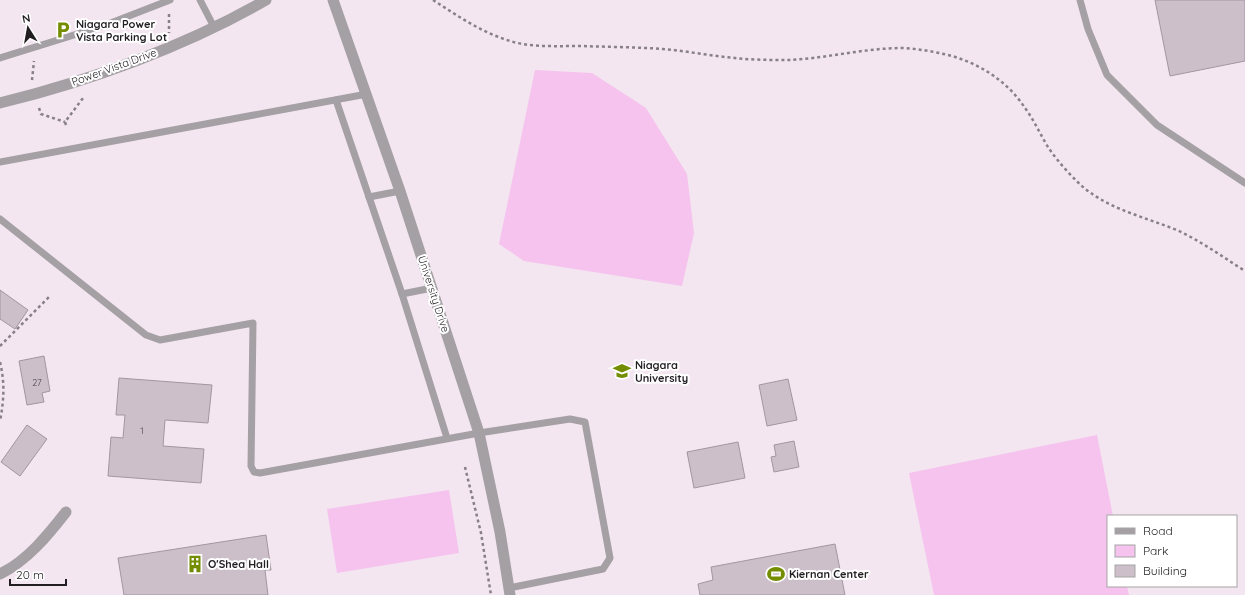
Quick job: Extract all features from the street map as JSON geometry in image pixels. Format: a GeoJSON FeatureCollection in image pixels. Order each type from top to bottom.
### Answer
{"type":"FeatureCollection","features":[{"type":"Feature","properties":{"kind":"street","name":"Power Vista Drive"},"geometry":{"type":"LineString","coordinates":[[0,103],[35,94],[102,73],[174,45],[237,17],[266,0]]}},
{"type":"Feature","properties":{"kind":"street","name":"University Drive"},"geometry":{"type":"LineString","coordinates":[[333,0],[400,191],[479,433],[500,532],[510,591]]}},
{"type":"Feature","properties":{"kind":"street"},"geometry":{"type":"LineString","coordinates":[[0,574],[27,555],[47,535],[66,512]]}},
{"type":"Feature","properties":{"kind":"lane"},"geometry":{"type":"LineString","coordinates":[[0,58],[103,26],[170,0]]}},
{"type":"Feature","properties":{"kind":"lane"},"geometry":{"type":"LineString","coordinates":[[200,0],[214,27]]}},
{"type":"Feature","properties":{"kind":"lane"},"geometry":{"type":"LineString","coordinates":[[1080,0],[1088,29],[1107,75],[1157,125],[1245,183]]}},
{"type":"Feature","properties":{"kind":"lane"},"geometry":{"type":"LineString","coordinates":[[0,162],[367,94]]}},
{"type":"Feature","properties":{"kind":"lane"},"geometry":{"type":"LineString","coordinates":[[336,100],[402,294],[447,438]]}},
{"type":"Feature","properties":{"kind":"lane"},"geometry":{"type":"LineString","coordinates":[[369,197],[400,191]]}},
{"type":"Feature","properties":{"kind":"lane"},"geometry":{"type":"LineString","coordinates":[[0,219],[141,330],[154,338],[160,340],[253,323],[251,466],[254,472],[260,473],[447,438],[570,419],[585,422],[610,558],[603,570],[510,591]]}},
{"type":"Feature","properties":{"kind":"lane"},"geometry":{"type":"LineString","coordinates":[[402,294],[432,288]]}},
{"type":"Feature","properties":{"kind":"path"},"geometry":{"type":"LineString","coordinates":[[433,0],[472,26],[491,34],[521,43],[546,46],[627,47],[766,60],[790,60],[881,49],[905,48],[930,51],[967,61],[1003,82],[1025,107],[1060,164],[1085,188],[1101,200],[1124,212],[1176,230],[1197,240],[1245,271]]}},
{"type":"Feature","properties":{"kind":"path"},"geometry":{"type":"LineString","coordinates":[[169,11],[169,34]]}},
{"type":"Feature","properties":{"kind":"path"},"geometry":{"type":"LineString","coordinates":[[32,82],[34,60]]}},
{"type":"Feature","properties":{"kind":"path"},"geometry":{"type":"LineString","coordinates":[[38,104],[41,114],[66,123],[83,98]]}},
{"type":"Feature","properties":{"kind":"path"},"geometry":{"type":"LineString","coordinates":[[0,346],[50,296]]}},
{"type":"Feature","properties":{"kind":"path"},"geometry":{"type":"LineString","coordinates":[[0,362],[4,390],[0,421]]}},
{"type":"Feature","properties":{"kind":"path"},"geometry":{"type":"LineString","coordinates":[[466,467],[481,533],[491,595]]}},
{"type":"Feature","properties":{"kind":"green space"},"geometry":{"type":"Polygon","coordinates":[[[535,70],[592,73],[646,108],[687,174],[694,233],[682,286],[524,261],[499,244],[535,70]]]}},
{"type":"Feature","properties":{"kind":"green space"},"geometry":{"type":"Polygon","coordinates":[[[1097,435],[1113,515],[1107,515],[1107,587],[1127,587],[1129,595],[934,595],[909,473],[1097,435]]]}},
{"type":"Feature","properties":{"kind":"green space"},"geometry":{"type":"Polygon","coordinates":[[[449,490],[459,553],[337,573],[327,509],[449,490]]]}},
{"type":"Feature","properties":{"kind":"building"},"geometry":{"type":"Polygon","coordinates":[[[1155,0],[1245,0],[1245,61],[1170,76],[1155,0]]]}},
{"type":"Feature","properties":{"kind":"building"},"geometry":{"type":"Polygon","coordinates":[[[0,290],[28,310],[15,329],[0,319],[0,290]]]}},
{"type":"Feature","properties":{"kind":"building"},"geometry":{"type":"Polygon","coordinates":[[[44,356],[50,391],[42,393],[44,402],[27,405],[19,361],[44,356]]]}},
{"type":"Feature","properties":{"kind":"building"},"geometry":{"type":"Polygon","coordinates":[[[119,378],[212,385],[208,423],[165,420],[163,446],[204,449],[201,483],[108,476],[111,437],[123,438],[125,415],[116,415],[119,378]]]}},
{"type":"Feature","properties":{"kind":"building"},"geometry":{"type":"Polygon","coordinates":[[[788,379],[797,420],[767,426],[759,385],[788,379]]]}},
{"type":"Feature","properties":{"kind":"building"},"geometry":{"type":"Polygon","coordinates":[[[27,425],[47,439],[20,476],[1,462],[27,425]]]}},
{"type":"Feature","properties":{"kind":"building"},"geometry":{"type":"Polygon","coordinates":[[[794,441],[799,467],[774,472],[771,457],[776,456],[774,445],[794,441]]]}},
{"type":"Feature","properties":{"kind":"building"},"geometry":{"type":"Polygon","coordinates":[[[738,442],[745,478],[694,488],[687,452],[738,442]]]}},
{"type":"Feature","properties":{"kind":"building","name":"O'Shea Hall"},"geometry":{"type":"Polygon","coordinates":[[[266,535],[271,570],[265,570],[268,595],[124,595],[118,558],[266,535]]]}},
{"type":"Feature","properties":{"kind":"building","name":"Kiernan Center"},"geometry":{"type":"Polygon","coordinates":[[[835,544],[845,595],[700,595],[698,584],[713,580],[711,567],[835,544]]]}},
{"type":"Feature","properties":{"kind":"place","name":"Niagara Power Vista Parking Lot"},"geometry":{"type":"Point","coordinates":[63,30]}},
{"type":"Feature","properties":{"kind":"place","name":"Niagara University"},"geometry":{"type":"Point","coordinates":[622,371]}},
{"type":"Feature","properties":{"kind":"place","name":"O'Shea Hall"},"geometry":{"type":"Point","coordinates":[195,564]}},
{"type":"Feature","properties":{"kind":"place","name":"Kiernan Center"},"geometry":{"type":"Point","coordinates":[776,574]}}]}
